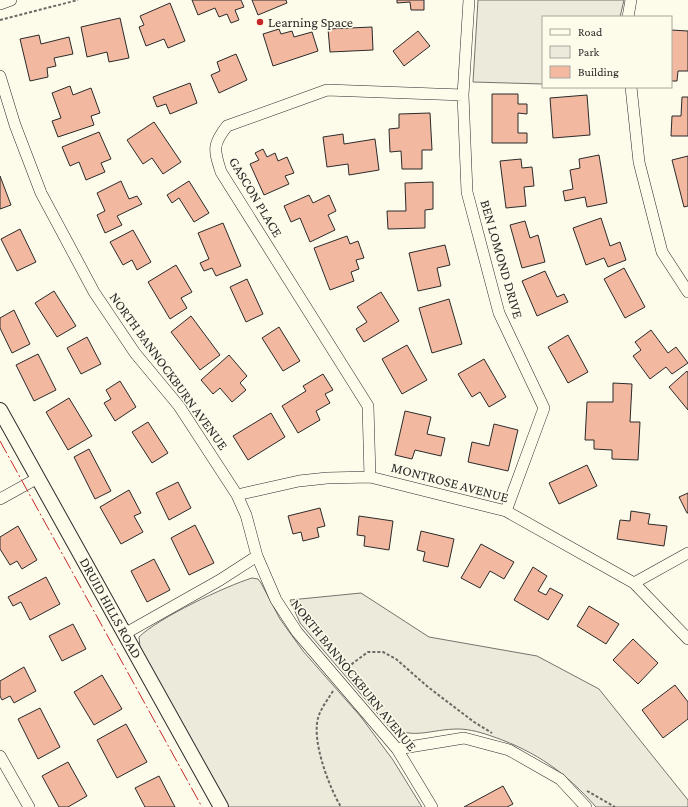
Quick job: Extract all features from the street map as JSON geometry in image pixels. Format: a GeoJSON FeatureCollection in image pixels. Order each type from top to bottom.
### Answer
{"type":"FeatureCollection","features":[{"type":"Feature","properties":{"kind":"street"},"geometry":{"type":"LineString","coordinates":[[0,4],[11,0]]}},
{"type":"Feature","properties":{"kind":"street","name":"BEN LOMOND DRIVE"},"geometry":{"type":"LineString","coordinates":[[469,0],[463,95],[467,192],[499,313],[544,408],[506,511]]}},
{"type":"Feature","properties":{"kind":"street"},"geometry":{"type":"LineString","coordinates":[[628,16],[631,0]]}},
{"type":"Feature","properties":{"kind":"street","name":"NORTH BANNOCKBURN AVENUE"},"geometry":{"type":"LineString","coordinates":[[0,76],[15,125],[41,193],[94,292],[135,353],[179,406],[237,495],[246,515],[257,556],[276,600],[296,632],[397,749],[432,807]]}},
{"type":"Feature","properties":{"kind":"street"},"geometry":{"type":"LineString","coordinates":[[631,88],[640,162],[662,252],[688,292]]}},
{"type":"Feature","properties":{"kind":"street","name":"GASCON PLACE"},"geometry":{"type":"LineString","coordinates":[[370,477],[368,406],[221,172],[214,152],[217,138],[227,126],[327,90],[463,95]]}},
{"type":"Feature","properties":{"kind":"street","name":"DRUID HILLS ROAD"},"geometry":{"type":"LineString","coordinates":[[0,410],[126,633],[221,807]]}},
{"type":"Feature","properties":{"kind":"street","name":"MONTROSE AVENUE"},"geometry":{"type":"LineString","coordinates":[[237,495],[299,481],[327,478],[370,477],[506,511],[634,583],[688,639]]}},
{"type":"Feature","properties":{"kind":"street"},"geometry":{"type":"LineString","coordinates":[[0,499],[38,478]]}},
{"type":"Feature","properties":{"kind":"street"},"geometry":{"type":"LineString","coordinates":[[634,583],[688,553]]}},
{"type":"Feature","properties":{"kind":"street"},"geometry":{"type":"LineString","coordinates":[[126,633],[220,580],[257,556]]}},
{"type":"Feature","properties":{"kind":"street"},"geometry":{"type":"LineString","coordinates":[[397,749],[464,738],[509,750],[560,779],[586,807]]}},
{"type":"Feature","properties":{"kind":"street"},"geometry":{"type":"LineString","coordinates":[[0,756],[29,807]]}},
{"type":"Feature","properties":{"kind":"path"},"geometry":{"type":"LineString","coordinates":[[0,20],[78,0]]}},
{"type":"Feature","properties":{"kind":"path"},"geometry":{"type":"LineString","coordinates":[[341,807],[328,780],[316,732],[319,715],[339,681],[353,663],[368,652],[383,652],[396,659],[474,722],[494,734]]}},
{"type":"Feature","properties":{"kind":"path"},"geometry":{"type":"LineString","coordinates":[[586,790],[615,807]]}},
{"type":"Feature","properties":{"kind":"green space"},"geometry":{"type":"Polygon","coordinates":[[[478,0],[624,0],[620,16],[542,16],[542,84],[473,82],[478,0]]]}},
{"type":"Feature","properties":{"kind":"green space"},"geometry":{"type":"Polygon","coordinates":[[[252,578],[258,579],[261,583],[280,619],[303,651],[361,717],[393,760],[422,807],[228,807],[140,648],[139,637],[148,629],[193,603],[252,578]]]}},
{"type":"Feature","properties":{"kind":"green space"},"geometry":{"type":"Polygon","coordinates":[[[361,593],[429,637],[537,656],[599,689],[688,800],[688,807],[596,807],[573,784],[550,765],[524,749],[509,743],[485,734],[467,730],[448,729],[423,733],[407,733],[389,727],[300,623],[290,600],[361,593]]]}},
{"type":"Feature","properties":{"kind":"building"},"geometry":{"type":"Polygon","coordinates":[[[192,0],[241,0],[244,7],[235,10],[239,20],[231,23],[227,14],[219,17],[215,8],[198,15],[192,0]]]}},
{"type":"Feature","properties":{"kind":"building"},"geometry":{"type":"Polygon","coordinates":[[[252,0],[286,0],[287,3],[258,15],[252,0]]]}},
{"type":"Feature","properties":{"kind":"building"},"geometry":{"type":"Polygon","coordinates":[[[397,0],[424,0],[424,10],[411,10],[410,2],[397,3],[397,0]]]}},
{"type":"Feature","properties":{"kind":"building"},"geometry":{"type":"Polygon","coordinates":[[[170,3],[185,41],[168,48],[164,39],[146,46],[139,27],[144,25],[140,16],[170,3]]]}},
{"type":"Feature","properties":{"kind":"building"},"geometry":{"type":"Polygon","coordinates":[[[120,18],[129,58],[109,62],[107,52],[87,57],[81,27],[120,18]]]}},
{"type":"Feature","properties":{"kind":"building"},"geometry":{"type":"Polygon","coordinates":[[[372,27],[373,50],[330,52],[328,29],[372,27]]]}},
{"type":"Feature","properties":{"kind":"building"},"geometry":{"type":"Polygon","coordinates":[[[279,29],[281,34],[292,31],[294,37],[312,32],[318,51],[273,66],[263,34],[279,29]]]}},
{"type":"Feature","properties":{"kind":"building"},"geometry":{"type":"Polygon","coordinates":[[[672,30],[688,31],[688,71],[678,71],[677,81],[672,81],[672,30]]]}},
{"type":"Feature","properties":{"kind":"building"},"geometry":{"type":"Polygon","coordinates":[[[418,31],[430,46],[404,66],[393,51],[418,31]]]}},
{"type":"Feature","properties":{"kind":"building"},"geometry":{"type":"Polygon","coordinates":[[[39,35],[41,44],[69,37],[73,54],[54,58],[56,66],[47,68],[48,77],[30,81],[20,39],[39,35]]]}},
{"type":"Feature","properties":{"kind":"building"},"geometry":{"type":"Polygon","coordinates":[[[236,54],[247,80],[219,93],[211,75],[220,71],[217,62],[236,54]]]}},
{"type":"Feature","properties":{"kind":"building"},"geometry":{"type":"Polygon","coordinates":[[[190,83],[197,103],[170,114],[166,104],[157,107],[153,97],[190,83]]]}},
{"type":"Feature","properties":{"kind":"building"},"geometry":{"type":"Polygon","coordinates":[[[70,86],[73,95],[91,88],[100,113],[91,116],[94,125],[58,137],[52,121],[61,118],[52,93],[70,86]]]}},
{"type":"Feature","properties":{"kind":"building"},"geometry":{"type":"Polygon","coordinates":[[[492,94],[518,94],[518,104],[527,104],[527,114],[518,113],[518,133],[527,133],[527,143],[492,143],[492,94]]]}},
{"type":"Feature","properties":{"kind":"building"},"geometry":{"type":"Polygon","coordinates":[[[587,95],[590,135],[553,138],[550,98],[587,95]]]}},
{"type":"Feature","properties":{"kind":"building"},"geometry":{"type":"Polygon","coordinates":[[[682,97],[688,97],[688,136],[671,136],[672,116],[681,116],[682,97]]]}},
{"type":"Feature","properties":{"kind":"building"},"geometry":{"type":"Polygon","coordinates":[[[430,113],[432,150],[422,150],[422,169],[402,169],[401,151],[390,152],[389,129],[399,128],[399,114],[430,113]]]}},
{"type":"Feature","properties":{"kind":"building"},"geometry":{"type":"Polygon","coordinates":[[[154,122],[181,162],[163,174],[152,158],[143,164],[127,140],[154,122]]]}},
{"type":"Feature","properties":{"kind":"building"},"geometry":{"type":"Polygon","coordinates":[[[99,132],[111,159],[101,163],[105,172],[86,180],[79,162],[70,166],[62,147],[99,132]]]}},
{"type":"Feature","properties":{"kind":"building"},"geometry":{"type":"Polygon","coordinates":[[[343,134],[344,144],[375,139],[379,170],[349,175],[348,164],[327,167],[323,137],[343,134]]]}},
{"type":"Feature","properties":{"kind":"building"},"geometry":{"type":"Polygon","coordinates":[[[263,149],[267,157],[275,153],[278,161],[287,157],[294,173],[285,176],[289,184],[264,195],[250,164],[259,160],[255,153],[263,149]]]}},
{"type":"Feature","properties":{"kind":"building"},"geometry":{"type":"Polygon","coordinates":[[[599,155],[607,203],[587,207],[585,197],[565,201],[563,191],[573,189],[570,170],[580,168],[579,159],[599,155]]]}},
{"type":"Feature","properties":{"kind":"building"},"geometry":{"type":"Polygon","coordinates":[[[688,156],[688,206],[684,207],[672,160],[688,156]]]}},
{"type":"Feature","properties":{"kind":"building"},"geometry":{"type":"Polygon","coordinates":[[[521,159],[522,168],[532,167],[534,186],[524,187],[526,206],[506,208],[500,161],[521,159]]]}},
{"type":"Feature","properties":{"kind":"building"},"geometry":{"type":"Polygon","coordinates":[[[0,176],[11,205],[0,209],[0,176]]]}},
{"type":"Feature","properties":{"kind":"building"},"geometry":{"type":"Polygon","coordinates":[[[121,181],[129,199],[137,196],[142,204],[117,216],[122,225],[105,233],[97,215],[105,211],[97,193],[121,181]]]}},
{"type":"Feature","properties":{"kind":"building"},"geometry":{"type":"Polygon","coordinates":[[[189,181],[209,213],[194,222],[179,198],[172,203],[167,195],[189,181]]]}},
{"type":"Feature","properties":{"kind":"building"},"geometry":{"type":"Polygon","coordinates":[[[433,182],[433,209],[425,210],[425,228],[388,229],[387,211],[406,211],[405,183],[433,182]]]}},
{"type":"Feature","properties":{"kind":"building"},"geometry":{"type":"Polygon","coordinates":[[[309,195],[313,203],[329,195],[336,211],[328,215],[335,230],[310,242],[300,218],[291,222],[284,206],[309,195]]]}},
{"type":"Feature","properties":{"kind":"building"},"geometry":{"type":"Polygon","coordinates":[[[601,218],[610,246],[620,242],[626,260],[608,267],[604,258],[586,265],[573,228],[601,218]]]}},
{"type":"Feature","properties":{"kind":"building"},"geometry":{"type":"Polygon","coordinates":[[[525,221],[530,238],[538,235],[545,262],[522,268],[510,225],[525,221]]]}},
{"type":"Feature","properties":{"kind":"building"},"geometry":{"type":"Polygon","coordinates":[[[223,223],[241,266],[216,276],[212,268],[204,271],[200,263],[209,259],[198,233],[223,223]]]}},
{"type":"Feature","properties":{"kind":"building"},"geometry":{"type":"Polygon","coordinates":[[[20,229],[36,262],[17,271],[1,239],[20,229]]]}},
{"type":"Feature","properties":{"kind":"building"},"geometry":{"type":"Polygon","coordinates":[[[133,230],[151,262],[137,270],[132,260],[123,265],[110,242],[133,230]]]}},
{"type":"Feature","properties":{"kind":"building"},"geometry":{"type":"Polygon","coordinates":[[[347,236],[350,244],[358,241],[364,258],[356,260],[359,269],[351,272],[354,281],[330,290],[314,248],[347,236]]]}},
{"type":"Feature","properties":{"kind":"building"},"geometry":{"type":"Polygon","coordinates":[[[445,245],[450,265],[437,268],[441,286],[418,291],[409,253],[445,245]]]}},
{"type":"Feature","properties":{"kind":"building"},"geometry":{"type":"Polygon","coordinates":[[[176,265],[192,292],[181,298],[187,308],[170,319],[148,282],[176,265]]]}},
{"type":"Feature","properties":{"kind":"building"},"geometry":{"type":"Polygon","coordinates":[[[624,268],[645,307],[625,318],[604,279],[624,268]]]}},
{"type":"Feature","properties":{"kind":"building"},"geometry":{"type":"Polygon","coordinates":[[[545,271],[557,297],[564,294],[568,302],[537,316],[522,281],[545,271]]]}},
{"type":"Feature","properties":{"kind":"building"},"geometry":{"type":"Polygon","coordinates":[[[247,279],[263,314],[246,322],[230,287],[247,279]]]}},
{"type":"Feature","properties":{"kind":"building"},"geometry":{"type":"Polygon","coordinates":[[[54,291],[76,326],[57,337],[35,303],[54,291]]]}},
{"type":"Feature","properties":{"kind":"building"},"geometry":{"type":"Polygon","coordinates":[[[381,292],[399,321],[364,342],[356,329],[367,322],[357,307],[381,292]]]}},
{"type":"Feature","properties":{"kind":"building"},"geometry":{"type":"Polygon","coordinates":[[[449,299],[462,344],[432,353],[419,308],[449,299]]]}},
{"type":"Feature","properties":{"kind":"building"},"geometry":{"type":"Polygon","coordinates":[[[14,310],[30,344],[12,353],[0,328],[0,318],[14,310]]]}},
{"type":"Feature","properties":{"kind":"building"},"geometry":{"type":"Polygon","coordinates":[[[191,316],[220,355],[200,370],[171,332],[191,316]]]}},
{"type":"Feature","properties":{"kind":"building"},"geometry":{"type":"Polygon","coordinates":[[[279,327],[300,361],[283,371],[262,338],[279,327]]]}},
{"type":"Feature","properties":{"kind":"building"},"geometry":{"type":"Polygon","coordinates":[[[651,330],[668,353],[676,347],[688,363],[672,374],[666,367],[650,379],[633,356],[641,350],[635,342],[651,330]]]}},
{"type":"Feature","properties":{"kind":"building"},"geometry":{"type":"Polygon","coordinates":[[[568,335],[588,372],[568,383],[548,347],[568,335]]]}},
{"type":"Feature","properties":{"kind":"building"},"geometry":{"type":"Polygon","coordinates":[[[87,337],[101,364],[81,374],[67,348],[87,337]]]}},
{"type":"Feature","properties":{"kind":"building"},"geometry":{"type":"Polygon","coordinates":[[[407,345],[427,380],[402,394],[382,359],[407,345]]]}},
{"type":"Feature","properties":{"kind":"building"},"geometry":{"type":"Polygon","coordinates":[[[38,354],[56,390],[34,401],[16,365],[38,354]]]}},
{"type":"Feature","properties":{"kind":"building"},"geometry":{"type":"Polygon","coordinates":[[[229,355],[247,376],[240,383],[246,390],[232,402],[220,388],[213,394],[201,380],[229,355]]]}},
{"type":"Feature","properties":{"kind":"building"},"geometry":{"type":"Polygon","coordinates":[[[484,359],[506,397],[489,407],[480,392],[472,397],[458,374],[484,359]]]}},
{"type":"Feature","properties":{"kind":"building"},"geometry":{"type":"Polygon","coordinates":[[[687,371],[688,373],[688,410],[669,387],[687,371]]]}},
{"type":"Feature","properties":{"kind":"building"},"geometry":{"type":"Polygon","coordinates":[[[323,374],[333,390],[325,394],[330,403],[316,411],[320,420],[298,433],[282,406],[306,391],[303,386],[323,374]]]}},
{"type":"Feature","properties":{"kind":"building"},"geometry":{"type":"Polygon","coordinates":[[[120,381],[136,407],[115,421],[104,403],[111,399],[106,390],[120,381]]]}},
{"type":"Feature","properties":{"kind":"building"},"geometry":{"type":"Polygon","coordinates":[[[613,383],[632,384],[630,422],[640,422],[638,460],[612,459],[612,450],[594,449],[594,440],[585,440],[587,402],[613,402],[613,383]]]}},
{"type":"Feature","properties":{"kind":"building"},"geometry":{"type":"Polygon","coordinates":[[[69,398],[92,436],[68,450],[46,412],[69,398]]]}},
{"type":"Feature","properties":{"kind":"building"},"geometry":{"type":"Polygon","coordinates":[[[405,411],[431,417],[427,434],[445,438],[441,456],[415,450],[412,459],[395,455],[405,411]]]}},
{"type":"Feature","properties":{"kind":"building"},"geometry":{"type":"Polygon","coordinates":[[[271,413],[285,437],[248,460],[233,436],[271,413]]]}},
{"type":"Feature","properties":{"kind":"building"},"geometry":{"type":"Polygon","coordinates":[[[148,422],[168,453],[152,463],[132,432],[148,422]]]}},
{"type":"Feature","properties":{"kind":"building"},"geometry":{"type":"Polygon","coordinates":[[[494,424],[518,430],[508,471],[468,462],[472,442],[489,446],[494,424]]]}},
{"type":"Feature","properties":{"kind":"building"},"geometry":{"type":"Polygon","coordinates":[[[89,449],[111,491],[95,499],[74,457],[89,449]]]}},
{"type":"Feature","properties":{"kind":"building"},"geometry":{"type":"Polygon","coordinates":[[[587,465],[597,486],[559,504],[549,483],[587,465]]]}},
{"type":"Feature","properties":{"kind":"building"},"geometry":{"type":"Polygon","coordinates":[[[178,482],[191,508],[169,520],[156,493],[178,482]]]}},
{"type":"Feature","properties":{"kind":"building"},"geometry":{"type":"Polygon","coordinates":[[[129,490],[141,513],[134,516],[143,532],[121,544],[100,507],[129,490]]]}},
{"type":"Feature","properties":{"kind":"building"},"geometry":{"type":"Polygon","coordinates":[[[688,493],[688,513],[687,513],[679,497],[688,493]]]}},
{"type":"Feature","properties":{"kind":"building"},"geometry":{"type":"Polygon","coordinates":[[[320,508],[325,526],[317,528],[319,537],[303,541],[301,532],[293,534],[288,516],[320,508]]]}},
{"type":"Feature","properties":{"kind":"building"},"geometry":{"type":"Polygon","coordinates":[[[631,511],[650,514],[648,524],[667,526],[664,546],[617,539],[620,520],[630,521],[631,511]]]}},
{"type":"Feature","properties":{"kind":"building"},"geometry":{"type":"Polygon","coordinates":[[[359,516],[393,521],[389,550],[364,546],[365,536],[357,535],[359,516]]]}},
{"type":"Feature","properties":{"kind":"building"},"geometry":{"type":"Polygon","coordinates":[[[195,525],[214,563],[189,575],[171,538],[195,525]]]}},
{"type":"Feature","properties":{"kind":"building"},"geometry":{"type":"Polygon","coordinates":[[[18,526],[37,560],[22,569],[17,561],[10,565],[0,549],[0,537],[18,526]]]}},
{"type":"Feature","properties":{"kind":"building"},"geometry":{"type":"Polygon","coordinates":[[[421,531],[454,539],[448,567],[423,561],[425,552],[417,550],[421,531]]]}},
{"type":"Feature","properties":{"kind":"building"},"geometry":{"type":"Polygon","coordinates":[[[481,544],[514,562],[504,579],[490,571],[480,588],[461,578],[481,544]]]}},
{"type":"Feature","properties":{"kind":"building"},"geometry":{"type":"Polygon","coordinates":[[[154,559],[170,590],[147,602],[131,571],[154,559]]]}},
{"type":"Feature","properties":{"kind":"building"},"geometry":{"type":"Polygon","coordinates":[[[533,567],[547,576],[538,591],[546,595],[550,588],[563,595],[548,620],[514,600],[533,567]]]}},
{"type":"Feature","properties":{"kind":"building"},"geometry":{"type":"Polygon","coordinates":[[[46,577],[60,604],[30,620],[21,602],[13,606],[8,597],[46,577]]]}},
{"type":"Feature","properties":{"kind":"building"},"geometry":{"type":"Polygon","coordinates":[[[589,606],[619,624],[606,644],[577,626],[589,606]]]}},
{"type":"Feature","properties":{"kind":"building"},"geometry":{"type":"Polygon","coordinates":[[[73,624],[86,649],[62,661],[49,636],[73,624]]]}},
{"type":"Feature","properties":{"kind":"building"},"geometry":{"type":"Polygon","coordinates":[[[633,639],[658,663],[638,684],[613,660],[633,639]]]}},
{"type":"Feature","properties":{"kind":"building"},"geometry":{"type":"Polygon","coordinates":[[[24,667],[36,691],[14,703],[10,696],[2,700],[0,696],[0,681],[24,667]]]}},
{"type":"Feature","properties":{"kind":"building"},"geometry":{"type":"Polygon","coordinates":[[[102,675],[122,709],[94,725],[74,692],[102,675]]]}},
{"type":"Feature","properties":{"kind":"building"},"geometry":{"type":"Polygon","coordinates":[[[675,685],[688,702],[688,719],[663,738],[642,710],[675,685]]]}},
{"type":"Feature","properties":{"kind":"building"},"geometry":{"type":"Polygon","coordinates":[[[40,708],[60,747],[38,759],[18,719],[40,708]]]}},
{"type":"Feature","properties":{"kind":"building"},"geometry":{"type":"Polygon","coordinates":[[[126,724],[147,762],[117,778],[97,740],[126,724]]]}},
{"type":"Feature","properties":{"kind":"building"},"geometry":{"type":"Polygon","coordinates":[[[68,762],[87,796],[68,807],[59,807],[42,776],[68,762]]]}},
{"type":"Feature","properties":{"kind":"building"},"geometry":{"type":"Polygon","coordinates":[[[159,776],[175,807],[145,807],[135,788],[159,776]]]}},
{"type":"Feature","properties":{"kind":"building"},"geometry":{"type":"Polygon","coordinates":[[[503,786],[513,804],[507,807],[464,807],[503,786]]]}},
{"type":"Feature","properties":{"kind":"power"},"geometry":{"type":"LineString","coordinates":[[0,441],[202,807]]}},
{"type":"Feature","properties":{"kind":"place","name":"Learning Space"},"geometry":{"type":"Point","coordinates":[260,22]}}]}
